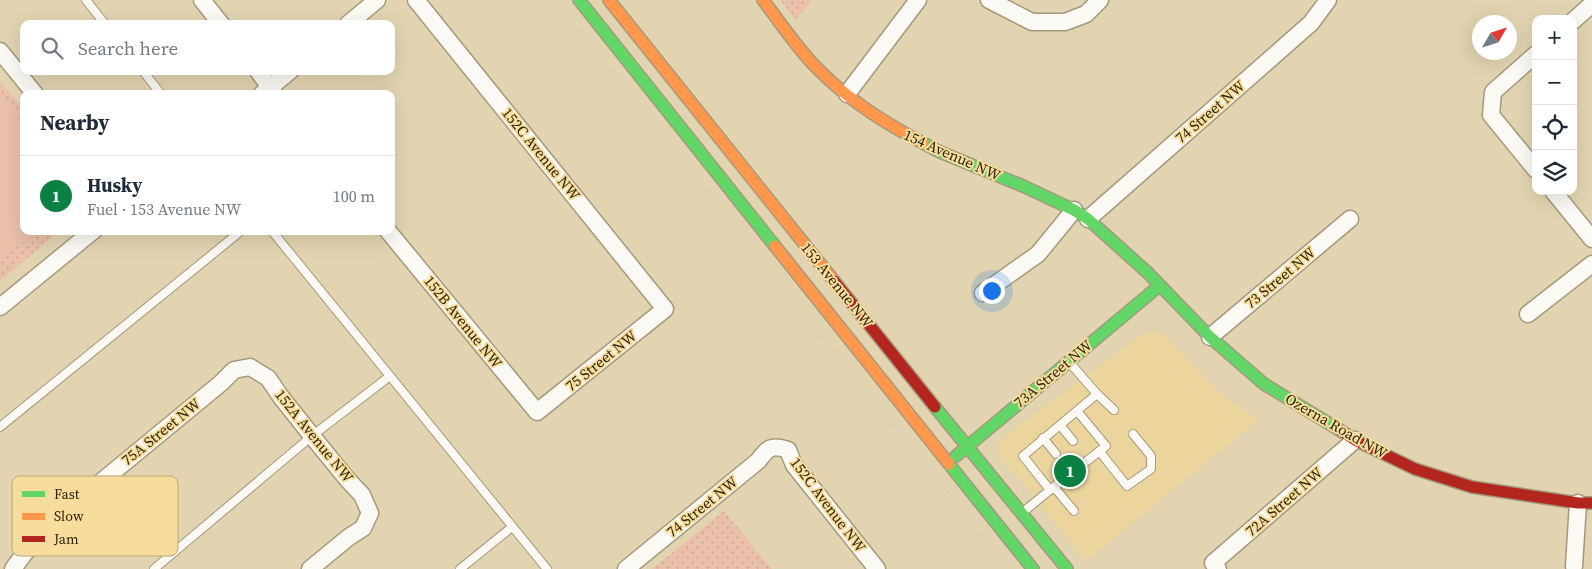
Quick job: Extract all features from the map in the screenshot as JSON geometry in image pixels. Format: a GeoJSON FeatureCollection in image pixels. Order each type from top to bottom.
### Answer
{"type":"FeatureCollection","features":[{"type":"Feature","properties":{"kind":"main road","name":"153 Avenue NW"},"geometry":{"type":"LineString","coordinates":[[579,0],[1034,569]]}},
{"type":"Feature","properties":{"kind":"main road","name":"153 Avenue NW"},"geometry":{"type":"LineString","coordinates":[[609,0],[1067,569]]}},
{"type":"Feature","properties":{"kind":"main road","name":"154 Avenue NW"},"geometry":{"type":"LineString","coordinates":[[763,0],[814,64],[847,94],[892,127],[940,152],[1023,186],[1081,215],[1148,273],[1159,286]]}},
{"type":"Feature","properties":{"kind":"main road","name":"73A Street NW"},"geometry":{"type":"LineString","coordinates":[[948,463],[1159,286]]}},
{"type":"Feature","properties":{"kind":"main road","name":"Ozerna Road NW"},"geometry":{"type":"LineString","coordinates":[[1159,286],[1210,337],[1264,384],[1355,440],[1415,469],[1472,487],[1585,503]]}},
{"type":"Feature","properties":{"kind":"street"},"geometry":{"type":"LineString","coordinates":[[202,0],[218,20]]}},
{"type":"Feature","properties":{"kind":"street"},"geometry":{"type":"LineString","coordinates":[[353,20],[377,0]]}},
{"type":"Feature","properties":{"kind":"street","name":"152C Avenue NW"},"geometry":{"type":"LineString","coordinates":[[416,0],[666,309]]}},
{"type":"Feature","properties":{"kind":"street"},"geometry":{"type":"LineString","coordinates":[[847,94],[918,0]]}},
{"type":"Feature","properties":{"kind":"street"},"geometry":{"type":"LineString","coordinates":[[989,0],[1032,22],[1064,22],[1086,14],[1100,0]]}},
{"type":"Feature","properties":{"kind":"street","name":"74 Street NW"},"geometry":{"type":"LineString","coordinates":[[983,293],[1038,254],[1081,215],[1311,24],[1328,0]]}},
{"type":"Feature","properties":{"kind":"street"},"geometry":{"type":"LineString","coordinates":[[1577,17],[1592,4]]}},
{"type":"Feature","properties":{"kind":"street"},"geometry":{"type":"LineString","coordinates":[[0,51],[32,90]]}},
{"type":"Feature","properties":{"kind":"street"},"geometry":{"type":"LineString","coordinates":[[1532,58],[1493,92],[1491,115],[1532,165]]}},
{"type":"Feature","properties":{"kind":"street"},"geometry":{"type":"LineString","coordinates":[[260,75],[268,90]]}},
{"type":"Feature","properties":{"kind":"street"},"geometry":{"type":"LineString","coordinates":[[271,90],[286,75]]}},
{"type":"Feature","properties":{"kind":"street"},"geometry":{"type":"LineString","coordinates":[[1556,195],[1592,239]]}},
{"type":"Feature","properties":{"kind":"street","name":"73 Street NW"},"geometry":{"type":"LineString","coordinates":[[1210,337],[1350,219]]}},
{"type":"Feature","properties":{"kind":"street"},"geometry":{"type":"LineString","coordinates":[[0,308],[88,235]]}},
{"type":"Feature","properties":{"kind":"street","name":"152B Avenue NW"},"geometry":{"type":"LineString","coordinates":[[391,235],[537,412]]}},
{"type":"Feature","properties":{"kind":"street"},"geometry":{"type":"LineString","coordinates":[[1528,314],[1592,264]]}},
{"type":"Feature","properties":{"kind":"street","name":"75 Street NW"},"geometry":{"type":"LineString","coordinates":[[537,412],[666,309]]}},
{"type":"Feature","properties":{"kind":"street","name":"152A Avenue NW"},"geometry":{"type":"LineString","coordinates":[[250,367],[268,378],[312,436],[362,495],[370,513],[363,528],[310,569]]}},
{"type":"Feature","properties":{"kind":"street","name":"75A Street NW"},"geometry":{"type":"LineString","coordinates":[[108,476],[221,383],[234,370],[250,367]]}},
{"type":"Feature","properties":{"kind":"street","name":"72A Street NW"},"geometry":{"type":"LineString","coordinates":[[1216,566],[1355,440]]}},
{"type":"Feature","properties":{"kind":"street","name":"152C Avenue NW"},"geometry":{"type":"LineString","coordinates":[[777,446],[788,450],[794,465],[877,569]]}},
{"type":"Feature","properties":{"kind":"street","name":"74 Street NW"},"geometry":{"type":"LineString","coordinates":[[626,569],[758,461],[766,450],[777,446]]}},
{"type":"Feature","properties":{"kind":"street","name":"Ozerna Road NW"},"geometry":{"type":"LineString","coordinates":[[1574,566],[1585,503]]}},
{"type":"Feature","properties":{"kind":"street","name":"75A Street NW"},"geometry":{"type":"LineString","coordinates":[[13,569],[23,556]]}},
{"type":"Feature","properties":{"kind":"lane"},"geometry":{"type":"LineString","coordinates":[[86,0],[102,20]]}},
{"type":"Feature","properties":{"kind":"lane"},"geometry":{"type":"LineString","coordinates":[[146,75],[158,90]]}},
{"type":"Feature","properties":{"kind":"lane"},"geometry":{"type":"LineString","coordinates":[[0,427],[236,235]]}},
{"type":"Feature","properties":{"kind":"lane"},"geometry":{"type":"LineString","coordinates":[[275,235],[547,569]]}},
{"type":"Feature","properties":{"kind":"lane"},"geometry":{"type":"LineString","coordinates":[[1068,362],[1096,394],[1114,410]]}},
{"type":"Feature","properties":{"kind":"lane"},"geometry":{"type":"LineString","coordinates":[[178,549],[312,436],[390,376]]}},
{"type":"Feature","properties":{"kind":"lane"},"geometry":{"type":"LineString","coordinates":[[1074,511],[1022,456],[1096,394]]}},
{"type":"Feature","properties":{"kind":"lane"},"geometry":{"type":"LineString","coordinates":[[1021,513],[1106,446],[1077,411]]}},
{"type":"Feature","properties":{"kind":"lane"},"geometry":{"type":"LineString","coordinates":[[1060,425],[1073,441]]}},
{"type":"Feature","properties":{"kind":"lane"},"geometry":{"type":"LineString","coordinates":[[1100,452],[1127,486],[1151,469],[1151,456],[1133,434]]}},
{"type":"Feature","properties":{"kind":"lane"},"geometry":{"type":"LineString","coordinates":[[1043,438],[1056,454]]}},
{"type":"Feature","properties":{"kind":"lane"},"geometry":{"type":"LineString","coordinates":[[1083,453],[1088,460]]}},
{"type":"Feature","properties":{"kind":"lane"},"geometry":{"type":"LineString","coordinates":[[1066,466],[1072,473]]}},
{"type":"Feature","properties":{"kind":"lane"},"geometry":{"type":"LineString","coordinates":[[460,569],[512,527]]}},
{"type":"Feature","properties":{"kind":"lane"},"geometry":{"type":"LineString","coordinates":[[154,569],[169,556]]}},
{"type":"Feature","properties":{"kind":"path"},"geometry":{"type":"LineString","coordinates":[[553,0],[1008,569]]}},
{"type":"Feature","properties":{"kind":"shaded area"},"geometry":{"type":"Polygon","coordinates":[[[780,0],[812,0],[796,20],[780,0]]]}},
{"type":"Feature","properties":{"kind":"shaded area"},"geometry":{"type":"Polygon","coordinates":[[[0,81],[20,105],[20,235],[54,235],[0,281],[0,81]]]}},
{"type":"Feature","properties":{"kind":"shaded area"},"geometry":{"type":"Polygon","coordinates":[[[0,96],[20,120],[20,235],[32,235],[0,260],[0,96]]]}},
{"type":"Feature","properties":{"kind":"shaded area"},"geometry":{"type":"Polygon","coordinates":[[[1154,332],[1165,335],[1219,393],[1258,420],[1086,561],[1000,455],[1000,443],[1007,435],[1141,335],[1154,332]]]}},
{"type":"Feature","properties":{"kind":"shaded area"},"geometry":{"type":"Polygon","coordinates":[[[724,511],[772,569],[652,569],[724,511]]]}},
{"type":"Feature","properties":{"kind":"traffic: fast"},"geometry":{"type":"LineString","coordinates":[[579,0],[775,246]]}},
{"type":"Feature","properties":{"kind":"traffic: fast"},"geometry":{"type":"LineString","coordinates":[[923,143],[940,152],[1023,186],[1074,210],[1088,219],[1148,273],[1210,337],[1264,384],[1338,429]]}},
{"type":"Feature","properties":{"kind":"traffic: fast"},"geometry":{"type":"LineString","coordinates":[[956,456],[1159,286]]}},
{"type":"Feature","properties":{"kind":"traffic: fast"},"geometry":{"type":"LineString","coordinates":[[935,407],[1067,569]]}},
{"type":"Feature","properties":{"kind":"traffic: fast"},"geometry":{"type":"LineString","coordinates":[[949,464],[1033,569]]}},
{"type":"Feature","properties":{"kind":"traffic: slow"},"geometry":{"type":"LineString","coordinates":[[609,0],[834,281]]}},
{"type":"Feature","properties":{"kind":"traffic: slow"},"geometry":{"type":"LineString","coordinates":[[763,0],[806,57],[825,76],[879,118],[923,143]]}},
{"type":"Feature","properties":{"kind":"traffic: slow"},"geometry":{"type":"LineString","coordinates":[[775,246],[949,464]]}},
{"type":"Feature","properties":{"kind":"traffic: jam"},"geometry":{"type":"LineString","coordinates":[[834,281],[935,407]]}},
{"type":"Feature","properties":{"kind":"traffic: jam"},"geometry":{"type":"LineString","coordinates":[[1338,429],[1355,440],[1415,469],[1472,487],[1578,503],[1592,503]]}},
{"type":"Feature","properties":{"kind":"place","name":"Husky"},"geometry":{"type":"Point","coordinates":[1070,471]}}]}
